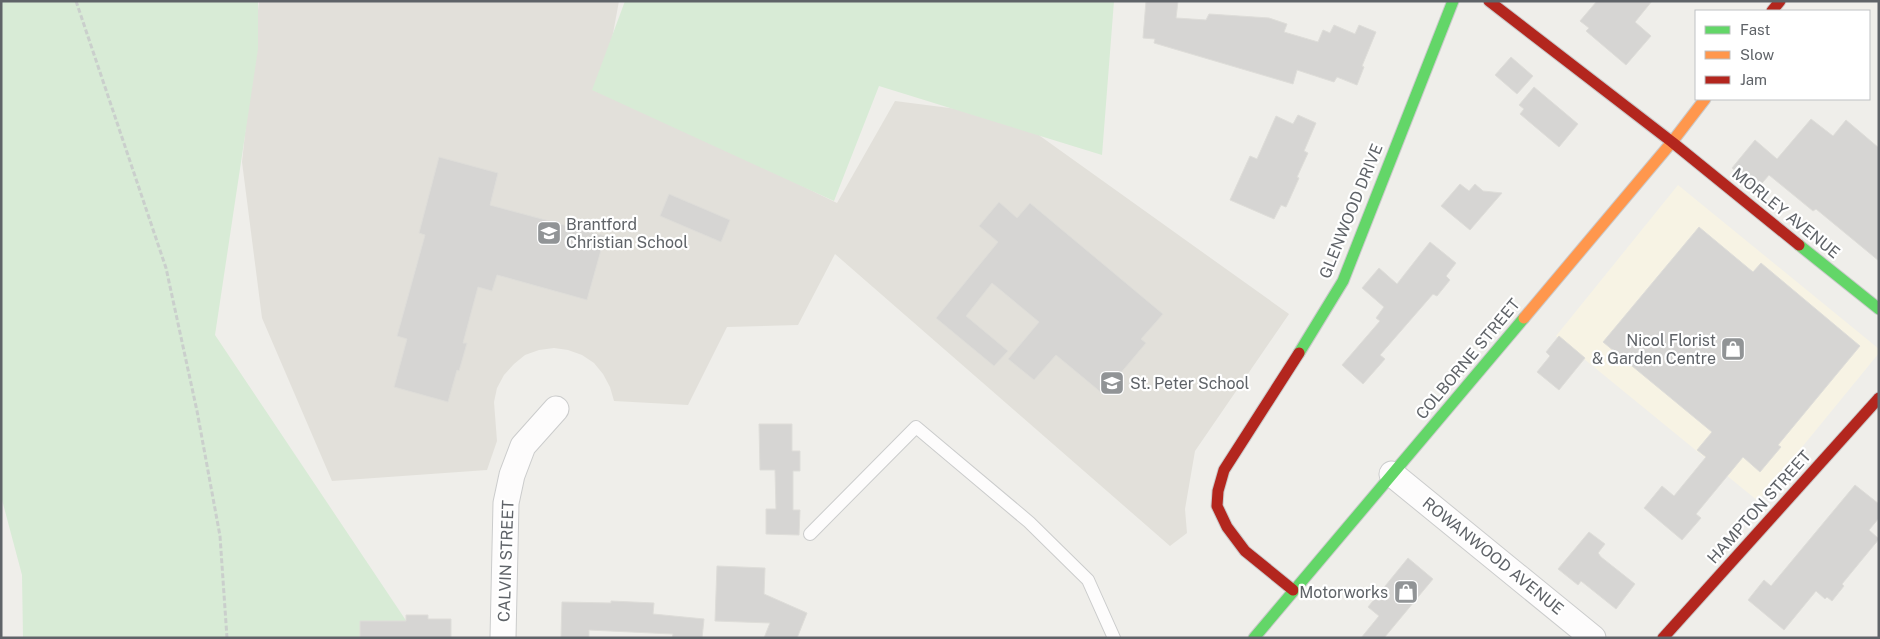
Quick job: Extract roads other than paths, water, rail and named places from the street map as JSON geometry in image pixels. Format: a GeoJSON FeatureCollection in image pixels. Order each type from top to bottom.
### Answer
{"type":"FeatureCollection","features":[{"type":"Feature","properties":{"kind":"street","name":"GLENWOOD DRIVE"},"geometry":{"type":"LineString","coordinates":[[1293,590],[1245,552],[1217,506],[1218,491],[1224,470],[1259,417],[1342,281],[1453,1]]}},
{"type":"Feature","properties":{"kind":"street","name":"MORLEY AVENUE"},"geometry":{"type":"LineString","coordinates":[[1489,1],[1672,142],[1879,309]]}},
{"type":"Feature","properties":{"kind":"street","name":"COLBORNE STREET"},"geometry":{"type":"LineString","coordinates":[[1254,638],[1672,142],[1704,100]]}},
{"type":"Feature","properties":{"kind":"street","name":"HAMPTON STREET"},"geometry":{"type":"LineString","coordinates":[[1663,638],[1879,398]]}},
{"type":"Feature","properties":{"kind":"street","name":"CALVIN STREET"},"geometry":{"type":"LineString","coordinates":[[503,638],[506,503],[512,475],[523,446],[556,409]]}},
{"type":"Feature","properties":{"kind":"street","name":"ROWANWOOD AVENUE"},"geometry":{"type":"LineString","coordinates":[[1392,474],[1593,638]]}},
{"type":"Feature","properties":{"kind":"lane"},"geometry":{"type":"LineString","coordinates":[[810,534],[916,427],[1029,522],[1088,580],[1114,638]]}},
{"type":"Feature","properties":{"kind":"place","name":"Brantford Christian School"},"geometry":{"type":"Point","coordinates":[549,233]}},
{"type":"Feature","properties":{"kind":"place","name":"Nicol Florist & Garden Centre"},"geometry":{"type":"Point","coordinates":[1733,349]}},
{"type":"Feature","properties":{"kind":"place","name":"St. Peter School"},"geometry":{"type":"Point","coordinates":[1112,383]}},
{"type":"Feature","properties":{"kind":"place","name":"Motorworks"},"geometry":{"type":"Point","coordinates":[1406,592]}}]}
